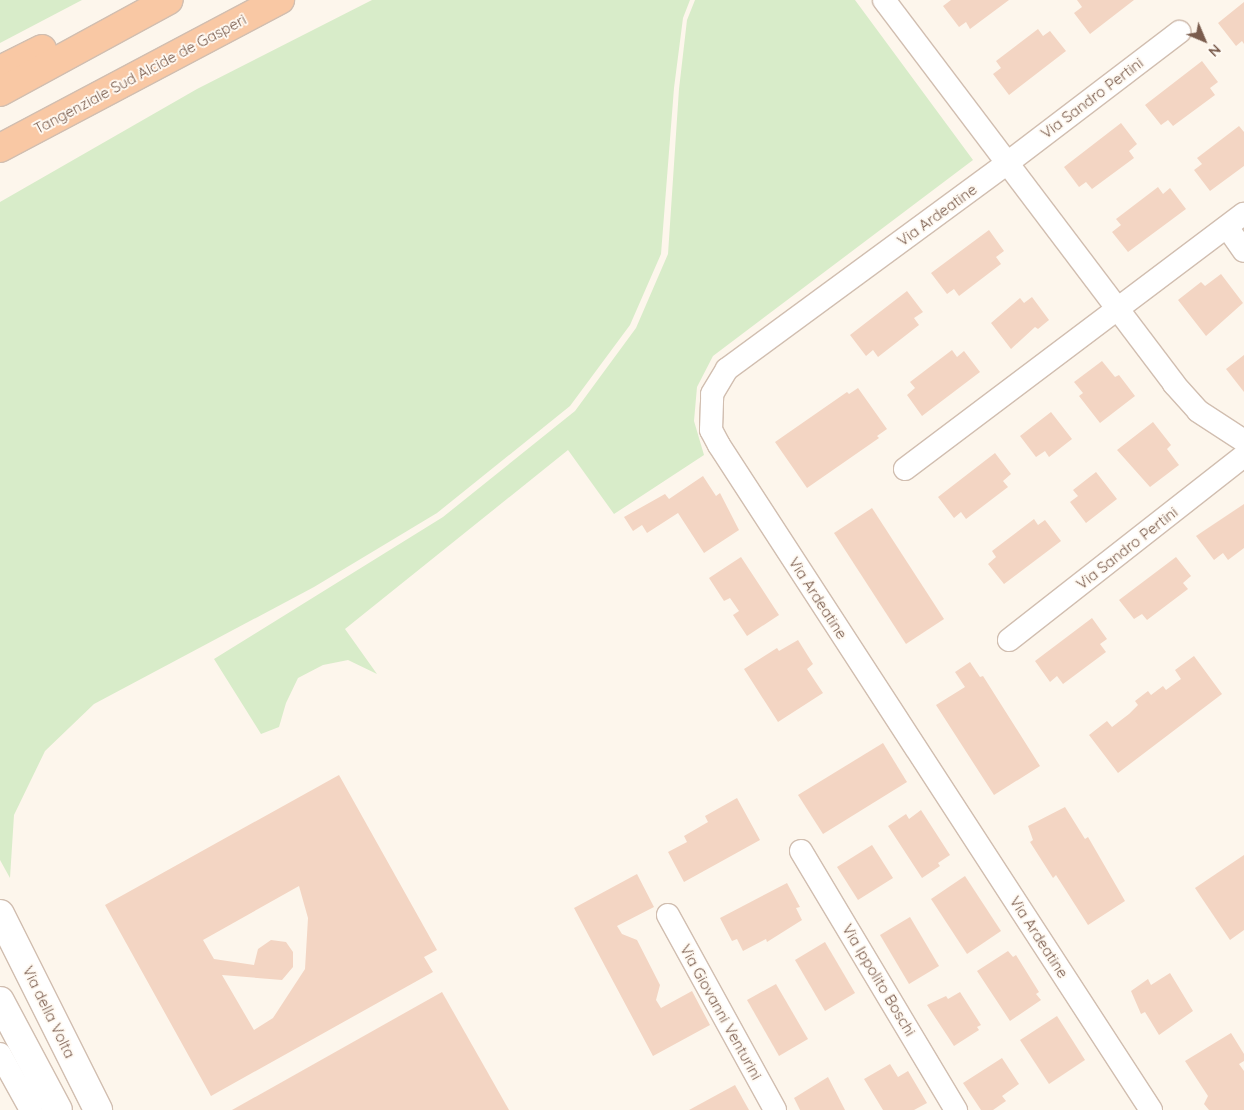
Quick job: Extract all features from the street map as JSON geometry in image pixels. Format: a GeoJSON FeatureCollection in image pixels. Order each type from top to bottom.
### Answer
{"type":"FeatureCollection","features":[{"type":"Feature","properties":{"kind":"highway"},"geometry":{"type":"LineString","coordinates":[[0,70],[140,0]]}},
{"type":"Feature","properties":{"kind":"highway"},"geometry":{"type":"LineString","coordinates":[[0,92],[169,0]]}},
{"type":"Feature","properties":{"kind":"highway","name":"Tangenziale Sud Alcide de Gasperi"},"geometry":{"type":"LineString","coordinates":[[0,148],[280,0]]}},
{"type":"Feature","properties":{"kind":"main road","name":"Via della Volta"},"geometry":{"type":"LineString","coordinates":[[0,914],[98,1110]]}},
{"type":"Feature","properties":{"kind":"main road"},"geometry":{"type":"LineString","coordinates":[[0,1001],[58,1110]]}},
{"type":"Feature","properties":{"kind":"street"},"geometry":{"type":"LineString","coordinates":[[884,0],[1006,164],[1198,411],[1244,442]]}},
{"type":"Feature","properties":{"kind":"street","name":"Via Sandro Pertini"},"geometry":{"type":"LineString","coordinates":[[1006,164],[1179,32]]}},
{"type":"Feature","properties":{"kind":"street","name":"Via Ardeatine"},"geometry":{"type":"LineString","coordinates":[[1006,164],[727,369],[712,394],[711,430],[1151,1110]]}},
{"type":"Feature","properties":{"kind":"street"},"geometry":{"type":"LineString","coordinates":[[905,469],[1117,307],[1235,220],[1244,251]]}},
{"type":"Feature","properties":{"kind":"street","name":"Via Sandro Pertini"},"geometry":{"type":"LineString","coordinates":[[1009,640],[1244,456]]}},
{"type":"Feature","properties":{"kind":"street","name":"Via Ippolito Boschi"},"geometry":{"type":"LineString","coordinates":[[801,850],[956,1110]]}},
{"type":"Feature","properties":{"kind":"street","name":"Via Giovanni Venturini"},"geometry":{"type":"LineString","coordinates":[[668,915],[774,1110]]}},
{"type":"Feature","properties":{"kind":"street"},"geometry":{"type":"LineString","coordinates":[[0,1054],[31,1110]]}},
{"type":"Feature","properties":{"kind":"green space"},"geometry":{"type":"Polygon","coordinates":[[[0,0],[82,0],[0,43],[0,0]]]}},
{"type":"Feature","properties":{"kind":"green space"},"geometry":{"type":"Polygon","coordinates":[[[372,0],[690,0],[683,18],[674,88],[661,254],[630,325],[570,406],[437,513],[314,587],[94,704],[45,751],[14,815],[10,878],[0,860],[0,202],[197,89],[372,0]]]}},
{"type":"Feature","properties":{"kind":"green space"},"geometry":{"type":"Polygon","coordinates":[[[695,0],[855,0],[973,160],[713,356],[697,387],[694,421],[704,455],[614,514],[568,450],[345,629],[377,674],[348,660],[323,665],[298,678],[286,703],[279,727],[261,734],[214,659],[443,517],[575,411],[636,328],[668,254],[679,89],[687,20],[695,0]]]}},
{"type":"Feature","properties":{"kind":"building"},"geometry":{"type":"Polygon","coordinates":[[[951,0],[1009,0],[970,29],[966,22],[959,27],[943,6],[951,0]]]}},
{"type":"Feature","properties":{"kind":"building"},"geometry":{"type":"Polygon","coordinates":[[[1077,0],[1134,0],[1090,34],[1074,13],[1082,7],[1077,0]]]}},
{"type":"Feature","properties":{"kind":"building"},"geometry":{"type":"Polygon","coordinates":[[[1244,2],[1244,44],[1242,41],[1236,46],[1218,23],[1244,2]]]}},
{"type":"Feature","properties":{"kind":"building"},"geometry":{"type":"Polygon","coordinates":[[[1038,29],[1043,36],[1050,31],[1066,51],[1009,95],[993,74],[1001,68],[996,61],[1038,29]]]}},
{"type":"Feature","properties":{"kind":"building"},"geometry":{"type":"Polygon","coordinates":[[[1202,61],[1218,82],[1210,88],[1215,95],[1173,126],[1168,120],[1161,125],[1145,105],[1202,61]]]}},
{"type":"Feature","properties":{"kind":"building"},"geometry":{"type":"Polygon","coordinates":[[[1121,123],[1137,144],[1129,151],[1134,158],[1092,189],[1086,182],[1079,187],[1064,167],[1121,123]]]}},
{"type":"Feature","properties":{"kind":"building"},"geometry":{"type":"Polygon","coordinates":[[[1239,126],[1244,132],[1244,166],[1210,191],[1194,170],[1202,164],[1197,158],[1239,126]]]}},
{"type":"Feature","properties":{"kind":"building"},"geometry":{"type":"Polygon","coordinates":[[[1158,187],[1163,194],[1170,188],[1186,209],[1128,252],[1112,232],[1121,225],[1116,219],[1158,187]]]}},
{"type":"Feature","properties":{"kind":"building"},"geometry":{"type":"Polygon","coordinates":[[[989,230],[1004,251],[996,257],[1001,264],[959,296],[954,289],[947,294],[931,273],[989,230]]]}},
{"type":"Feature","properties":{"kind":"building"},"geometry":{"type":"Polygon","coordinates":[[[1221,274],[1243,303],[1206,336],[1178,300],[1201,282],[1205,286],[1221,274]]]}},
{"type":"Feature","properties":{"kind":"building"},"geometry":{"type":"Polygon","coordinates":[[[907,291],[923,312],[914,318],[919,325],[878,357],[873,350],[866,356],[850,335],[907,291]]]}},
{"type":"Feature","properties":{"kind":"building"},"geometry":{"type":"Polygon","coordinates":[[[1032,297],[1049,320],[1038,329],[1035,327],[1011,349],[991,323],[1020,298],[1024,303],[1032,297]]]}},
{"type":"Feature","properties":{"kind":"building"},"geometry":{"type":"Polygon","coordinates":[[[952,350],[957,357],[964,351],[980,372],[922,416],[907,395],[915,388],[910,382],[952,350]]]}},
{"type":"Feature","properties":{"kind":"building"},"geometry":{"type":"Polygon","coordinates":[[[1244,355],[1244,392],[1226,369],[1244,355]]]}},
{"type":"Feature","properties":{"kind":"building"},"geometry":{"type":"Polygon","coordinates":[[[1102,361],[1115,377],[1119,375],[1135,396],[1100,423],[1079,396],[1083,393],[1074,382],[1102,361]]]}},
{"type":"Feature","properties":{"kind":"building"},"geometry":{"type":"Polygon","coordinates":[[[858,388],[887,429],[877,436],[879,438],[807,488],[775,442],[847,392],[849,394],[858,388]]]}},
{"type":"Feature","properties":{"kind":"building"},"geometry":{"type":"Polygon","coordinates":[[[1051,412],[1072,439],[1049,457],[1045,451],[1036,457],[1020,436],[1051,412]]]}},
{"type":"Feature","properties":{"kind":"building"},"geometry":{"type":"Polygon","coordinates":[[[1153,422],[1171,445],[1167,449],[1179,465],[1150,487],[1117,450],[1153,422]]]}},
{"type":"Feature","properties":{"kind":"building"},"geometry":{"type":"Polygon","coordinates":[[[995,453],[1011,474],[1003,481],[1008,487],[966,519],[961,512],[954,518],[938,497],[995,453]]]}},
{"type":"Feature","properties":{"kind":"building"},"geometry":{"type":"Polygon","coordinates":[[[1096,472],[1117,499],[1086,523],[1070,502],[1078,496],[1073,490],[1096,472]]]}},
{"type":"Feature","properties":{"kind":"building"},"geometry":{"type":"Polygon","coordinates":[[[703,476],[716,496],[720,493],[739,530],[704,553],[678,513],[647,533],[642,525],[633,531],[624,517],[665,494],[669,499],[703,476]]]}},
{"type":"Feature","properties":{"kind":"building"},"geometry":{"type":"Polygon","coordinates":[[[1244,504],[1244,548],[1228,560],[1223,553],[1214,560],[1196,536],[1244,504]]]}},
{"type":"Feature","properties":{"kind":"building"},"geometry":{"type":"Polygon","coordinates":[[[872,508],[944,619],[906,644],[834,533],[872,508]]]}},
{"type":"Feature","properties":{"kind":"building"},"geometry":{"type":"Polygon","coordinates":[[[1034,519],[1038,525],[1045,520],[1061,541],[1004,584],[988,564],[996,557],[992,551],[1034,519]]]}},
{"type":"Feature","properties":{"kind":"building"},"geometry":{"type":"Polygon","coordinates":[[[741,557],[779,615],[747,636],[733,615],[739,611],[730,598],[724,601],[709,578],[741,557]]]}},
{"type":"Feature","properties":{"kind":"building"},"geometry":{"type":"Polygon","coordinates":[[[1176,557],[1191,576],[1183,583],[1188,589],[1147,620],[1142,614],[1134,619],[1119,600],[1176,557]]]}},
{"type":"Feature","properties":{"kind":"building"},"geometry":{"type":"Polygon","coordinates":[[[1092,618],[1107,639],[1100,644],[1106,652],[1063,684],[1057,676],[1050,682],[1035,661],[1092,618]]]}},
{"type":"Feature","properties":{"kind":"building"},"geometry":{"type":"Polygon","coordinates":[[[798,640],[813,664],[807,669],[823,693],[778,722],[744,669],[777,648],[779,651],[798,640]]]}},
{"type":"Feature","properties":{"kind":"building"},"geometry":{"type":"Polygon","coordinates":[[[1194,656],[1222,694],[1118,773],[1089,735],[1107,721],[1112,727],[1138,705],[1135,701],[1148,691],[1151,695],[1163,686],[1166,690],[1181,679],[1175,670],[1194,656]]]}},
{"type":"Feature","properties":{"kind":"building"},"geometry":{"type":"Polygon","coordinates":[[[970,662],[980,677],[983,676],[1040,766],[994,795],[936,705],[965,687],[955,672],[970,662]]]}},
{"type":"Feature","properties":{"kind":"building"},"geometry":{"type":"Polygon","coordinates":[[[883,743],[907,782],[823,834],[798,795],[883,743]]]}},
{"type":"Feature","properties":{"kind":"building"},"geometry":{"type":"Polygon","coordinates":[[[339,775],[437,950],[424,957],[433,972],[211,1096],[105,905],[339,775]],[[299,886],[203,940],[214,959],[254,965],[258,949],[271,940],[286,942],[293,952],[293,967],[282,980],[222,975],[254,1030],[273,1018],[305,969],[308,918],[299,886]]]}},
{"type":"Feature","properties":{"kind":"building"},"geometry":{"type":"Polygon","coordinates":[[[737,798],[760,840],[684,882],[668,852],[687,842],[684,836],[708,822],[705,816],[737,798]]]}},
{"type":"Feature","properties":{"kind":"building"},"geometry":{"type":"Polygon","coordinates":[[[1065,807],[1085,839],[1088,837],[1125,901],[1088,925],[1056,875],[1053,878],[1030,842],[1033,840],[1028,826],[1065,807]]]}},
{"type":"Feature","properties":{"kind":"building"},"geometry":{"type":"Polygon","coordinates":[[[921,810],[950,855],[938,863],[940,866],[922,878],[888,826],[906,814],[909,819],[921,810]]]}},
{"type":"Feature","properties":{"kind":"building"},"geometry":{"type":"Polygon","coordinates":[[[872,845],[893,878],[858,900],[837,867],[872,845]]]}},
{"type":"Feature","properties":{"kind":"building"},"geometry":{"type":"Polygon","coordinates":[[[1244,855],[1244,930],[1230,940],[1195,888],[1244,855]]]}},
{"type":"Feature","properties":{"kind":"building"},"geometry":{"type":"Polygon","coordinates":[[[637,874],[654,907],[617,926],[622,934],[637,940],[660,985],[656,1000],[661,1008],[692,991],[710,1025],[653,1056],[574,908],[637,874]]]}},
{"type":"Feature","properties":{"kind":"building"},"geometry":{"type":"Polygon","coordinates":[[[965,876],[1001,931],[967,954],[931,899],[965,876]]]}},
{"type":"Feature","properties":{"kind":"building"},"geometry":{"type":"Polygon","coordinates":[[[787,883],[800,907],[796,908],[802,920],[767,942],[766,939],[743,951],[737,939],[732,941],[720,918],[787,883]]]}},
{"type":"Feature","properties":{"kind":"building"},"geometry":{"type":"Polygon","coordinates":[[[910,917],[939,966],[909,984],[880,935],[910,917]]]}},
{"type":"Feature","properties":{"kind":"building"},"geometry":{"type":"Polygon","coordinates":[[[825,942],[855,993],[825,1011],[795,960],[825,942]]]}},
{"type":"Feature","properties":{"kind":"building"},"geometry":{"type":"Polygon","coordinates":[[[1008,951],[1013,957],[1016,955],[1039,992],[1036,994],[1041,1000],[1010,1021],[977,971],[1008,951]]]}},
{"type":"Feature","properties":{"kind":"building"},"geometry":{"type":"Polygon","coordinates":[[[1170,973],[1193,1011],[1159,1035],[1145,1012],[1141,1014],[1131,991],[1148,979],[1151,985],[1170,973]]]}},
{"type":"Feature","properties":{"kind":"building"},"geometry":{"type":"Polygon","coordinates":[[[776,984],[808,1039],[779,1056],[747,1000],[776,984]]]}},
{"type":"Feature","properties":{"kind":"building"},"geometry":{"type":"Polygon","coordinates":[[[442,992],[509,1110],[232,1110],[442,992]]]}},
{"type":"Feature","properties":{"kind":"building"},"geometry":{"type":"Polygon","coordinates":[[[960,992],[981,1025],[977,1027],[979,1030],[954,1046],[927,1005],[946,996],[948,999],[960,992]]]}},
{"type":"Feature","properties":{"kind":"building"},"geometry":{"type":"Polygon","coordinates":[[[1057,1016],[1085,1060],[1049,1084],[1020,1040],[1057,1016]]]}},
{"type":"Feature","properties":{"kind":"building"},"geometry":{"type":"Polygon","coordinates":[[[1231,1033],[1244,1054],[1244,1061],[1239,1064],[1244,1071],[1244,1110],[1209,1110],[1204,1104],[1208,1096],[1185,1061],[1231,1033]]]}},
{"type":"Feature","properties":{"kind":"building"},"geometry":{"type":"Polygon","coordinates":[[[1002,1058],[1019,1084],[1002,1096],[1006,1101],[993,1110],[981,1110],[963,1083],[1002,1058]]]}},
{"type":"Feature","properties":{"kind":"building"},"geometry":{"type":"Polygon","coordinates":[[[890,1064],[898,1077],[908,1071],[927,1103],[914,1110],[883,1110],[864,1079],[890,1064]]]}},
{"type":"Feature","properties":{"kind":"building"},"geometry":{"type":"Polygon","coordinates":[[[828,1077],[845,1110],[800,1110],[794,1098],[828,1077]]]}},
{"type":"Feature","properties":{"kind":"building"},"geometry":{"type":"Polygon","coordinates":[[[735,1085],[749,1110],[689,1110],[735,1085]]]}}]}
